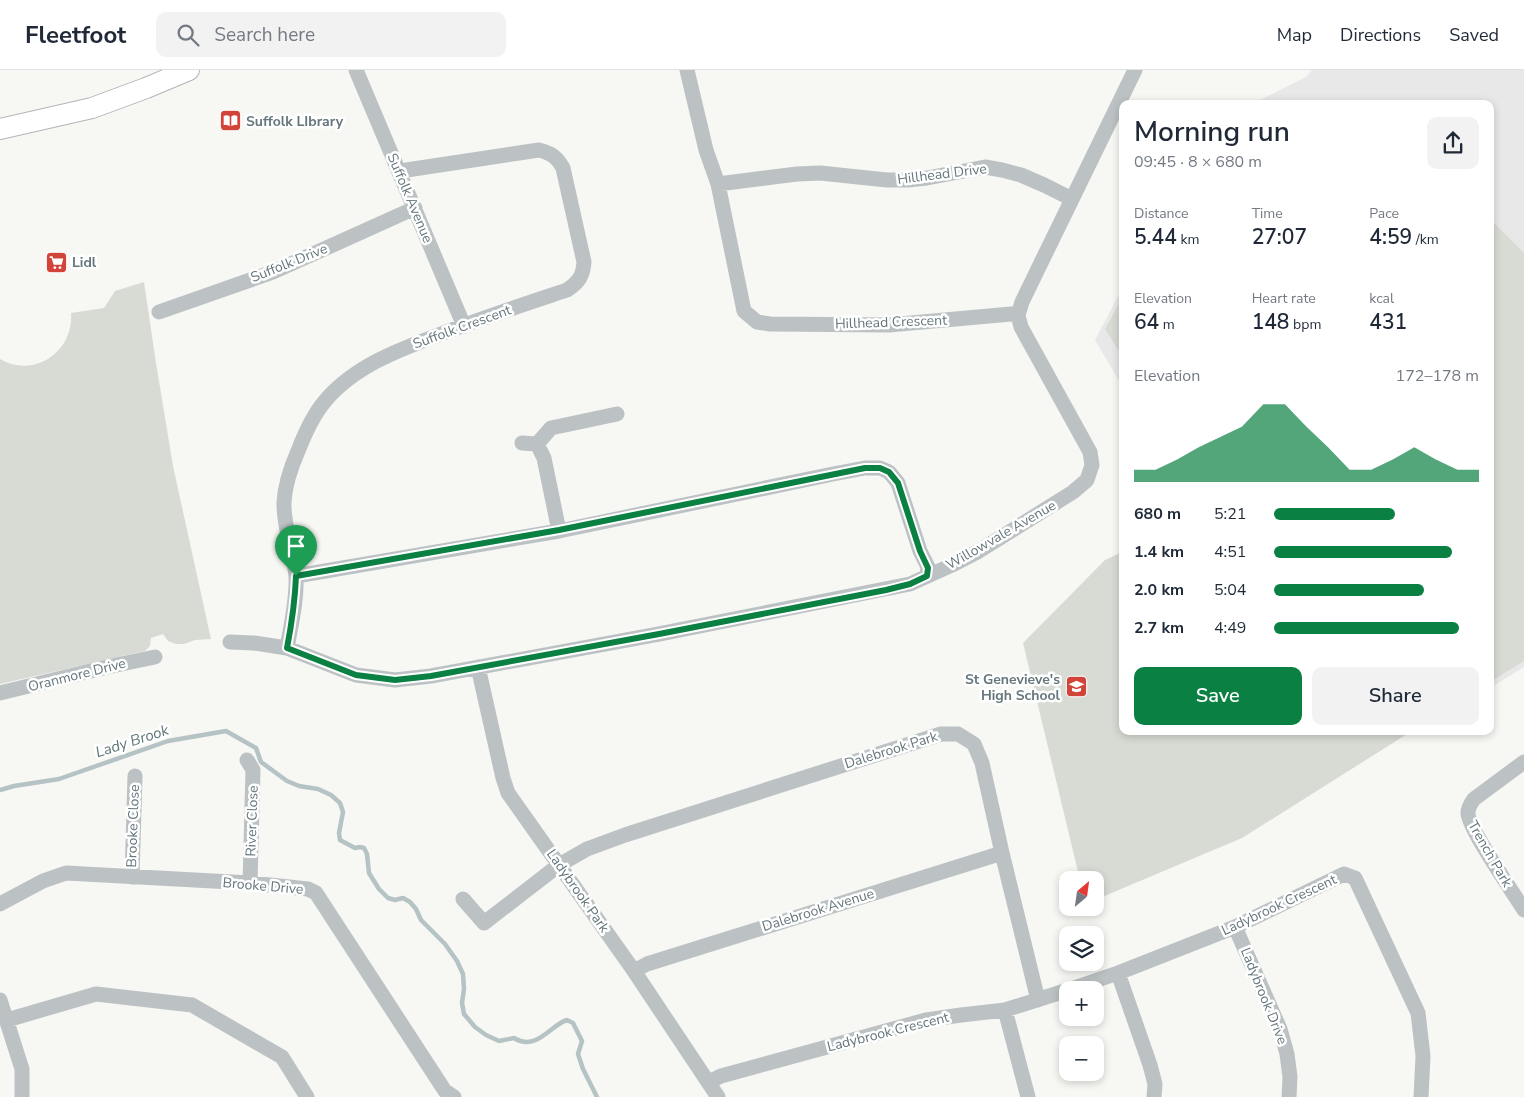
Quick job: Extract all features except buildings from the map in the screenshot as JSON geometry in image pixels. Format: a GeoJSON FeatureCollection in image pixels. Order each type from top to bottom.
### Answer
{"type":"FeatureCollection","features":[{"type":"Feature","properties":{"kind":"main road"},"geometry":{"type":"LineString","coordinates":[[0,129],[92,108],[189,70]]}},
{"type":"Feature","properties":{"kind":"street","name":"Suffolk Avenue"},"geometry":{"type":"LineString","coordinates":[[356,70],[464,326]]}},
{"type":"Feature","properties":{"kind":"street","name":"Hillhead Crescent"},"geometry":{"type":"LineString","coordinates":[[687,70],[706,150],[718,184],[744,311],[757,322],[770,324],[890,325],[1018,314]]}},
{"type":"Feature","properties":{"kind":"street"},"geometry":{"type":"LineString","coordinates":[[1120,100],[1135,70]]}},
{"type":"Feature","properties":{"kind":"street"},"geometry":{"type":"LineString","coordinates":[[1018,314],[1022,302],[1119,103]]}},
{"type":"Feature","properties":{"kind":"street","name":"Suffolk Crescent"},"geometry":{"type":"LineString","coordinates":[[287,648],[296,598],[296,576],[284,502],[295,457],[306,431],[329,396],[358,372],[399,350],[567,290],[576,284],[584,270],[584,262],[563,168],[558,159],[550,152],[539,150],[400,171]]}},
{"type":"Feature","properties":{"kind":"street","name":"Hillhead Drive"},"geometry":{"type":"LineString","coordinates":[[718,184],[812,173],[908,180],[985,167],[1021,176],[1072,199]]}},
{"type":"Feature","properties":{"kind":"street","name":"Suffolk Drive"},"geometry":{"type":"LineString","coordinates":[[159,312],[273,272],[415,208]]}},
{"type":"Feature","properties":{"kind":"street","name":"Willowvale Avenue"},"geometry":{"type":"LineString","coordinates":[[230,642],[254,642],[287,648],[356,675],[395,680],[431,676],[659,634],[910,584],[952,566],[979,551],[1074,492],[1087,480],[1092,465],[1090,452],[1021,327],[1018,314]]}},
{"type":"Feature","properties":{"kind":"street"},"geometry":{"type":"LineString","coordinates":[[559,530],[544,458],[529,443],[551,428],[617,414]]}},
{"type":"Feature","properties":{"kind":"street"},"geometry":{"type":"LineString","coordinates":[[296,576],[559,530],[865,468],[880,468],[889,472],[898,483],[920,551],[928,568],[927,576]]}},
{"type":"Feature","properties":{"kind":"street","name":"Oranmore Drive"},"geometry":{"type":"LineString","coordinates":[[0,694],[107,667],[155,658]]}},
{"type":"Feature","properties":{"kind":"street","name":"Ladybrook Park"},"geometry":{"type":"LineString","coordinates":[[478,667],[502,778],[508,793],[634,971],[718,1097]]}},
{"type":"Feature","properties":{"kind":"street","name":"Dalebrook Park"},"geometry":{"type":"LineString","coordinates":[[463,899],[484,923],[559,865],[587,849],[625,835],[941,734],[958,734],[974,744],[982,763],[1038,1000]]}},
{"type":"Feature","properties":{"kind":"street","name":"River Close"},"geometry":{"type":"LineString","coordinates":[[247,760],[253,770],[250,883]]}},
{"type":"Feature","properties":{"kind":"street","name":"Trench Park"},"geometry":{"type":"LineString","coordinates":[[1524,762],[1474,798],[1467,813],[1476,834],[1524,910]]}},
{"type":"Feature","properties":{"kind":"street","name":"Brooke Close"},"geometry":{"type":"LineString","coordinates":[[132,877],[135,776]]}},
{"type":"Feature","properties":{"kind":"street","name":"Dalebrook Avenue"},"geometry":{"type":"LineString","coordinates":[[634,971],[647,964],[1002,852]]}},
{"type":"Feature","properties":{"kind":"street","name":"Brooke Drive"},"geometry":{"type":"LineString","coordinates":[[0,904],[43,881],[66,873],[250,883],[308,889],[316,893],[445,1091],[454,1097]]}},
{"type":"Feature","properties":{"kind":"street","name":"Ladybrook Crescent"},"geometry":{"type":"LineString","coordinates":[[1094,981],[1236,927],[1344,874],[1355,878],[1418,1013],[1423,1056],[1422,1097]]}},
{"type":"Feature","properties":{"kind":"street","name":"Ladybrook Drive"},"geometry":{"type":"LineString","coordinates":[[1236,927],[1280,1029],[1288,1054],[1289,1097]]}},
{"type":"Feature","properties":{"kind":"street"},"geometry":{"type":"LineString","coordinates":[[1118,973],[1150,1065],[1155,1084],[1154,1097]]}},
{"type":"Feature","properties":{"kind":"street","name":"Ladybrook Crescent"},"geometry":{"type":"LineString","coordinates":[[709,1082],[721,1076],[926,1020],[1005,1010],[1059,993]]}},
{"type":"Feature","properties":{"kind":"street"},"geometry":{"type":"LineString","coordinates":[[7,1020],[96,994],[192,1005],[282,1057],[307,1097]]}},
{"type":"Feature","properties":{"kind":"street"},"geometry":{"type":"LineString","coordinates":[[0,1000],[22,1069],[22,1097]]}},
{"type":"Feature","properties":{"kind":"street"},"geometry":{"type":"LineString","coordinates":[[1005,1010],[1028,1097]]}},
{"type":"Feature","properties":{"kind":"shaded area"},"geometry":{"type":"Polygon","coordinates":[[[1312,70],[1524,70],[1524,667],[1494,686],[1494,100],[1260,100],[1306,77],[1312,70]]]}},
{"type":"Feature","properties":{"kind":"shaded area"},"geometry":{"type":"Polygon","coordinates":[[[1494,223],[1524,253],[1524,661],[1494,680],[1494,223]]]}},
{"type":"Feature","properties":{"kind":"shaded area"},"geometry":{"type":"Polygon","coordinates":[[[144,282],[173,466],[211,639],[176,644],[168,641],[163,634],[151,638],[150,646],[145,651],[0,684],[0,359],[26,366],[38,364],[59,350],[66,339],[70,327],[71,313],[104,308],[115,291],[144,282]]]}},
{"type":"Feature","properties":{"kind":"shaded area"},"geometry":{"type":"Polygon","coordinates":[[[1119,295],[1119,381],[1095,340],[1119,295]]]}},
{"type":"Feature","properties":{"kind":"shaded area"},"geometry":{"type":"Polygon","coordinates":[[[1119,303],[1119,351],[1105,329],[1119,303]]]}},
{"type":"Feature","properties":{"kind":"shaded area","name":"St Genevieve's High School"},"geometry":{"type":"Polygon","coordinates":[[[1119,553],[1119,735],[1406,735],[1242,838],[1104,896],[1104,871],[1078,871],[1023,643],[1105,560],[1119,553]]]}},
{"type":"Feature","properties":{"kind":"waterway","name":"Lady Brook"},"geometry":{"type":"LineString","coordinates":[[0,790],[59,779],[168,741],[226,731],[256,748],[261,762],[287,781],[299,786],[318,789],[331,795],[340,803],[343,812],[339,833],[340,840],[355,848],[364,848],[367,854],[369,873],[379,889],[388,898],[395,900],[403,898],[410,902],[421,920],[445,944],[457,961],[463,974],[464,989],[462,1003],[464,1014],[475,1027],[499,1041],[514,1038],[530,1042],[567,1020],[573,1023],[582,1041],[578,1054],[597,1097]]}},
{"type":"Feature","properties":{"kind":"place","name":"Suffolk LIbrary"},"geometry":{"type":"Point","coordinates":[230,121]}},
{"type":"Feature","properties":{"kind":"place","name":"Lidl"},"geometry":{"type":"Point","coordinates":[56,262]}},
{"type":"Feature","properties":{"kind":"place","name":"St Genevieve's High School"},"geometry":{"type":"Point","coordinates":[1076,687]}},
{"type":"Feature","properties":{"kind":"route"},"geometry":{"type":"LineString","coordinates":[[865,468],[880,468],[889,472],[898,483],[920,551],[928,568],[927,576],[910,584],[886,590],[431,676],[395,680],[356,675],[287,648],[296,598],[296,576],[559,530],[865,468]]}}]}
